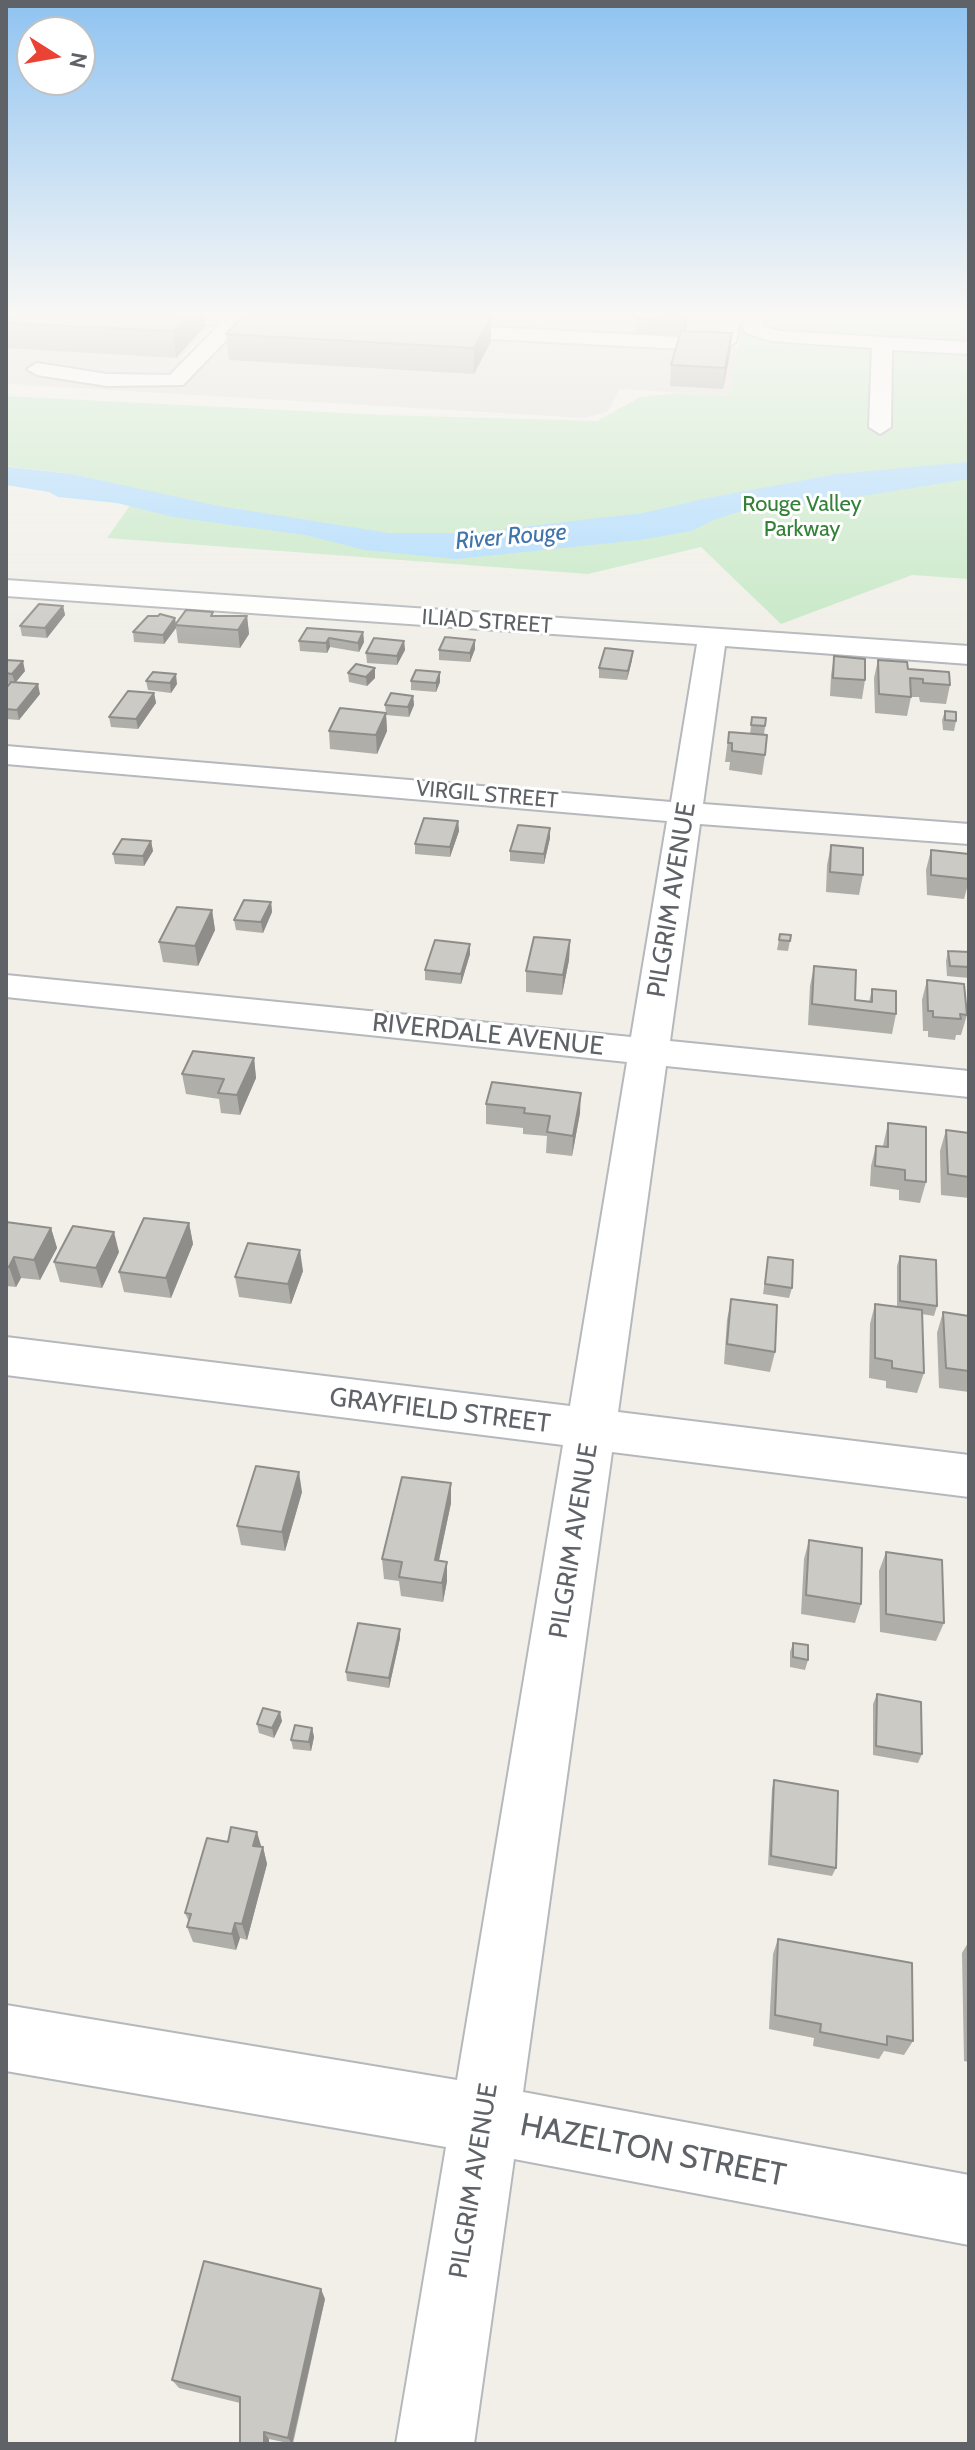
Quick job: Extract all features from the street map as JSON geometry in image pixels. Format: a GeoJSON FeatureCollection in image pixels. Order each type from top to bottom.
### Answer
{"type":"FeatureCollection","features":[{"type":"Feature","properties":{"kind":"street","name":"ILIAD STREET"},"geometry":{"type":"LineString","coordinates":[[6,588],[969,655]]}},
{"type":"Feature","properties":{"kind":"street","name":"PILGRIM AVENUE"},"geometry":{"type":"LineString","coordinates":[[435,2444],[712,638]]}},
{"type":"Feature","properties":{"kind":"street","name":"VIRGIL STREET"},"geometry":{"type":"LineString","coordinates":[[6,755],[969,834]]}},
{"type":"Feature","properties":{"kind":"street","name":"RIVERDALE AVENUE"},"geometry":{"type":"LineString","coordinates":[[6,986],[969,1084]]}},
{"type":"Feature","properties":{"kind":"street","name":"GRAYFIELD STREET"},"geometry":{"type":"LineString","coordinates":[[6,1356],[969,1476]]}},
{"type":"Feature","properties":{"kind":"street","name":"HAZELTON STREET"},"geometry":{"type":"LineString","coordinates":[[6,2038],[484,2119],[969,2210]]}},
{"type":"Feature","properties":{"kind":"green space","name":"Rouge Valley Parkway"},"geometry":{"type":"Polygon","coordinates":[[[6,425],[969,425],[969,579],[912,575],[781,624],[701,547],[588,574],[107,538],[141,490],[71,474],[6,466],[6,425]]]}},
{"type":"Feature","properties":{"kind":"water","name":"River Rouge"},"geometry":{"type":"Polygon","coordinates":[[[969,462],[969,479],[812,504],[758,506],[716,519],[691,531],[640,540],[456,559],[365,550],[305,535],[173,517],[117,503],[58,497],[49,492],[6,485],[6,467],[11,467],[71,474],[219,506],[389,533],[468,533],[643,513],[837,474],[969,462]]]}},
{"type":"Feature","properties":{"kind":"building"},"geometry":{"type":"Polygon","coordinates":[[[39,604],[63,606],[45,628],[20,626],[39,604]]]}},
{"type":"Feature","properties":{"kind":"building"},"geometry":{"type":"Polygon","coordinates":[[[186,610],[213,612],[211,616],[247,616],[238,630],[175,625],[186,610]]]}},
{"type":"Feature","properties":{"kind":"building"},"geometry":{"type":"Polygon","coordinates":[[[160,614],[175,618],[163,635],[133,632],[148,616],[160,614]]]}},
{"type":"Feature","properties":{"kind":"building"},"geometry":{"type":"Polygon","coordinates":[[[307,628],[363,632],[358,643],[329,638],[326,643],[299,641],[307,628]]]}},
{"type":"Feature","properties":{"kind":"building"},"geometry":{"type":"Polygon","coordinates":[[[445,637],[475,640],[470,653],[439,650],[445,637]]]}},
{"type":"Feature","properties":{"kind":"building"},"geometry":{"type":"Polygon","coordinates":[[[374,638],[404,641],[397,656],[366,653],[374,638]]]}},
{"type":"Feature","properties":{"kind":"building"},"geometry":{"type":"Polygon","coordinates":[[[605,648],[633,651],[628,671],[599,668],[605,648]]]}},
{"type":"Feature","properties":{"kind":"building"},"geometry":{"type":"Polygon","coordinates":[[[834,656],[865,659],[865,680],[833,678],[834,656]]]}},
{"type":"Feature","properties":{"kind":"building"},"geometry":{"type":"Polygon","coordinates":[[[6,660],[23,661],[12,674],[6,673],[6,660]]]}},
{"type":"Feature","properties":{"kind":"building"},"geometry":{"type":"Polygon","coordinates":[[[878,660],[907,662],[908,669],[949,672],[950,685],[923,683],[923,679],[910,678],[911,697],[879,694],[878,660]]]}},
{"type":"Feature","properties":{"kind":"building"},"geometry":{"type":"Polygon","coordinates":[[[356,664],[375,668],[366,677],[348,673],[356,664]]]}},
{"type":"Feature","properties":{"kind":"building"},"geometry":{"type":"Polygon","coordinates":[[[416,670],[440,672],[436,683],[411,681],[416,670]]]}},
{"type":"Feature","properties":{"kind":"building"},"geometry":{"type":"Polygon","coordinates":[[[153,672],[176,674],[170,683],[146,681],[153,672]]]}},
{"type":"Feature","properties":{"kind":"building"},"geometry":{"type":"Polygon","coordinates":[[[11,682],[38,684],[17,710],[6,709],[6,688],[11,682]]]}},
{"type":"Feature","properties":{"kind":"building"},"geometry":{"type":"Polygon","coordinates":[[[128,691],[154,693],[136,719],[109,717],[128,691]]]}},
{"type":"Feature","properties":{"kind":"building"},"geometry":{"type":"Polygon","coordinates":[[[391,693],[413,696],[408,707],[385,705],[391,693]]]}},
{"type":"Feature","properties":{"kind":"building"},"geometry":{"type":"Polygon","coordinates":[[[340,708],[386,713],[376,735],[329,731],[340,708]]]}},
{"type":"Feature","properties":{"kind":"building"},"geometry":{"type":"Polygon","coordinates":[[[945,711],[956,712],[956,721],[945,720],[945,711]]]}},
{"type":"Feature","properties":{"kind":"building"},"geometry":{"type":"Polygon","coordinates":[[[752,717],[766,718],[765,726],[751,725],[752,717]]]}},
{"type":"Feature","properties":{"kind":"building"},"geometry":{"type":"Polygon","coordinates":[[[729,732],[767,735],[765,755],[732,751],[732,743],[728,743],[729,732]]]}},
{"type":"Feature","properties":{"kind":"building"},"geometry":{"type":"Polygon","coordinates":[[[424,818],[458,821],[450,847],[415,844],[424,818]]]}},
{"type":"Feature","properties":{"kind":"building"},"geometry":{"type":"Polygon","coordinates":[[[518,825],[550,828],[544,854],[510,851],[518,825]]]}},
{"type":"Feature","properties":{"kind":"building"},"geometry":{"type":"Polygon","coordinates":[[[122,839],[151,841],[143,856],[113,854],[122,839]]]}},
{"type":"Feature","properties":{"kind":"building"},"geometry":{"type":"Polygon","coordinates":[[[831,845],[863,848],[863,875],[830,872],[831,845]]]}},
{"type":"Feature","properties":{"kind":"building"},"geometry":{"type":"Polygon","coordinates":[[[931,850],[969,854],[969,879],[931,875],[931,850]]]}},
{"type":"Feature","properties":{"kind":"building"},"geometry":{"type":"Polygon","coordinates":[[[244,900],[271,902],[261,922],[234,920],[244,900]]]}},
{"type":"Feature","properties":{"kind":"building"},"geometry":{"type":"Polygon","coordinates":[[[177,907],[212,910],[195,946],[159,942],[177,907]]]}},
{"type":"Feature","properties":{"kind":"building"},"geometry":{"type":"Polygon","coordinates":[[[780,934],[791,935],[790,941],[779,940],[780,934]]]}},
{"type":"Feature","properties":{"kind":"building"},"geometry":{"type":"Polygon","coordinates":[[[534,937],[570,940],[563,975],[526,971],[534,937]]]}},
{"type":"Feature","properties":{"kind":"building"},"geometry":{"type":"Polygon","coordinates":[[[435,940],[470,944],[461,974],[425,970],[435,940]]]}},
{"type":"Feature","properties":{"kind":"building"},"geometry":{"type":"Polygon","coordinates":[[[948,951],[969,952],[969,967],[950,966],[948,951]]]}},
{"type":"Feature","properties":{"kind":"building"},"geometry":{"type":"Polygon","coordinates":[[[814,966],[856,970],[855,1000],[872,1002],[872,989],[896,991],[896,1014],[812,1004],[814,966]]]}},
{"type":"Feature","properties":{"kind":"building"},"geometry":{"type":"Polygon","coordinates":[[[927,980],[964,984],[967,1015],[960,1014],[961,1019],[933,1017],[933,1011],[928,1011],[927,980]]]}},
{"type":"Feature","properties":{"kind":"building"},"geometry":{"type":"Polygon","coordinates":[[[193,1051],[254,1058],[237,1095],[218,1093],[224,1079],[182,1074],[193,1051]]]}},
{"type":"Feature","properties":{"kind":"building"},"geometry":{"type":"Polygon","coordinates":[[[492,1082],[581,1093],[573,1136],[547,1132],[550,1116],[524,1113],[525,1108],[486,1104],[492,1082]]]}},
{"type":"Feature","properties":{"kind":"building"},"geometry":{"type":"Polygon","coordinates":[[[888,1123],[926,1127],[926,1182],[905,1180],[905,1170],[875,1166],[876,1146],[888,1147],[888,1123]]]}},
{"type":"Feature","properties":{"kind":"building"},"geometry":{"type":"Polygon","coordinates":[[[946,1130],[969,1133],[969,1177],[948,1174],[946,1130]]]}},
{"type":"Feature","properties":{"kind":"building"},"geometry":{"type":"Polygon","coordinates":[[[144,1218],[189,1223],[166,1278],[119,1272],[144,1218]]]}},
{"type":"Feature","properties":{"kind":"building"},"geometry":{"type":"Polygon","coordinates":[[[6,1222],[51,1228],[34,1260],[14,1257],[9,1267],[6,1266],[6,1222]]]}},
{"type":"Feature","properties":{"kind":"building"},"geometry":{"type":"Polygon","coordinates":[[[73,1226],[114,1232],[96,1268],[54,1262],[73,1226]]]}},
{"type":"Feature","properties":{"kind":"building"},"geometry":{"type":"Polygon","coordinates":[[[248,1243],[300,1250],[288,1284],[235,1277],[248,1243]]]}},
{"type":"Feature","properties":{"kind":"building"},"geometry":{"type":"Polygon","coordinates":[[[900,1256],[936,1260],[937,1306],[900,1301],[900,1256]]]}},
{"type":"Feature","properties":{"kind":"building"},"geometry":{"type":"Polygon","coordinates":[[[768,1257],[793,1260],[792,1288],[765,1284],[768,1257]]]}},
{"type":"Feature","properties":{"kind":"building"},"geometry":{"type":"Polygon","coordinates":[[[731,1299],[777,1305],[775,1352],[727,1344],[731,1299]]]}},
{"type":"Feature","properties":{"kind":"building"},"geometry":{"type":"Polygon","coordinates":[[[875,1304],[922,1310],[924,1373],[892,1368],[892,1361],[875,1358],[875,1304]]]}},
{"type":"Feature","properties":{"kind":"building"},"geometry":{"type":"Polygon","coordinates":[[[943,1312],[969,1316],[969,1371],[946,1368],[943,1312]]]}},
{"type":"Feature","properties":{"kind":"building"},"geometry":{"type":"Polygon","coordinates":[[[256,1466],[299,1472],[282,1532],[237,1526],[256,1466]]]}},
{"type":"Feature","properties":{"kind":"building"},"geometry":{"type":"Polygon","coordinates":[[[402,1477],[451,1483],[435,1560],[447,1562],[442,1583],[399,1577],[402,1562],[382,1559],[402,1477]]]}},
{"type":"Feature","properties":{"kind":"building"},"geometry":{"type":"Polygon","coordinates":[[[809,1540],[862,1548],[861,1604],[806,1595],[809,1540]]]}},
{"type":"Feature","properties":{"kind":"building"},"geometry":{"type":"Polygon","coordinates":[[[886,1552],[942,1560],[944,1623],[886,1614],[886,1552]]]}},
{"type":"Feature","properties":{"kind":"building"},"geometry":{"type":"Polygon","coordinates":[[[358,1623],[400,1629],[389,1678],[346,1672],[358,1623]]]}},
{"type":"Feature","properties":{"kind":"building"},"geometry":{"type":"Polygon","coordinates":[[[793,1643],[808,1645],[808,1660],[793,1657],[793,1643]]]}},
{"type":"Feature","properties":{"kind":"building"},"geometry":{"type":"Polygon","coordinates":[[[877,1694],[921,1702],[922,1754],[876,1746],[877,1694]]]}},
{"type":"Feature","properties":{"kind":"building"},"geometry":{"type":"Polygon","coordinates":[[[263,1708],[280,1712],[272,1728],[257,1724],[263,1708]]]}},
{"type":"Feature","properties":{"kind":"building"},"geometry":{"type":"Polygon","coordinates":[[[295,1725],[312,1728],[309,1742],[291,1740],[295,1725]]]}},
{"type":"Feature","properties":{"kind":"building"},"geometry":{"type":"Polygon","coordinates":[[[774,1780],[838,1791],[836,1868],[771,1856],[774,1780]]]}},
{"type":"Feature","properties":{"kind":"building"},"geometry":{"type":"Polygon","coordinates":[[[231,1827],[257,1832],[253,1846],[263,1847],[242,1924],[235,1923],[232,1934],[187,1927],[191,1914],[185,1913],[207,1838],[228,1842],[231,1827]]]}},
{"type":"Feature","properties":{"kind":"building"},"geometry":{"type":"Polygon","coordinates":[[[778,1939],[912,1963],[913,2041],[887,2036],[887,2045],[820,2032],[821,2024],[775,2015],[778,1939]]]}},
{"type":"Feature","properties":{"kind":"building"},"geometry":{"type":"Polygon","coordinates":[[[204,2261],[321,2289],[288,2438],[264,2432],[264,2444],[240,2444],[240,2397],[172,2380],[204,2261]]]}}]}
